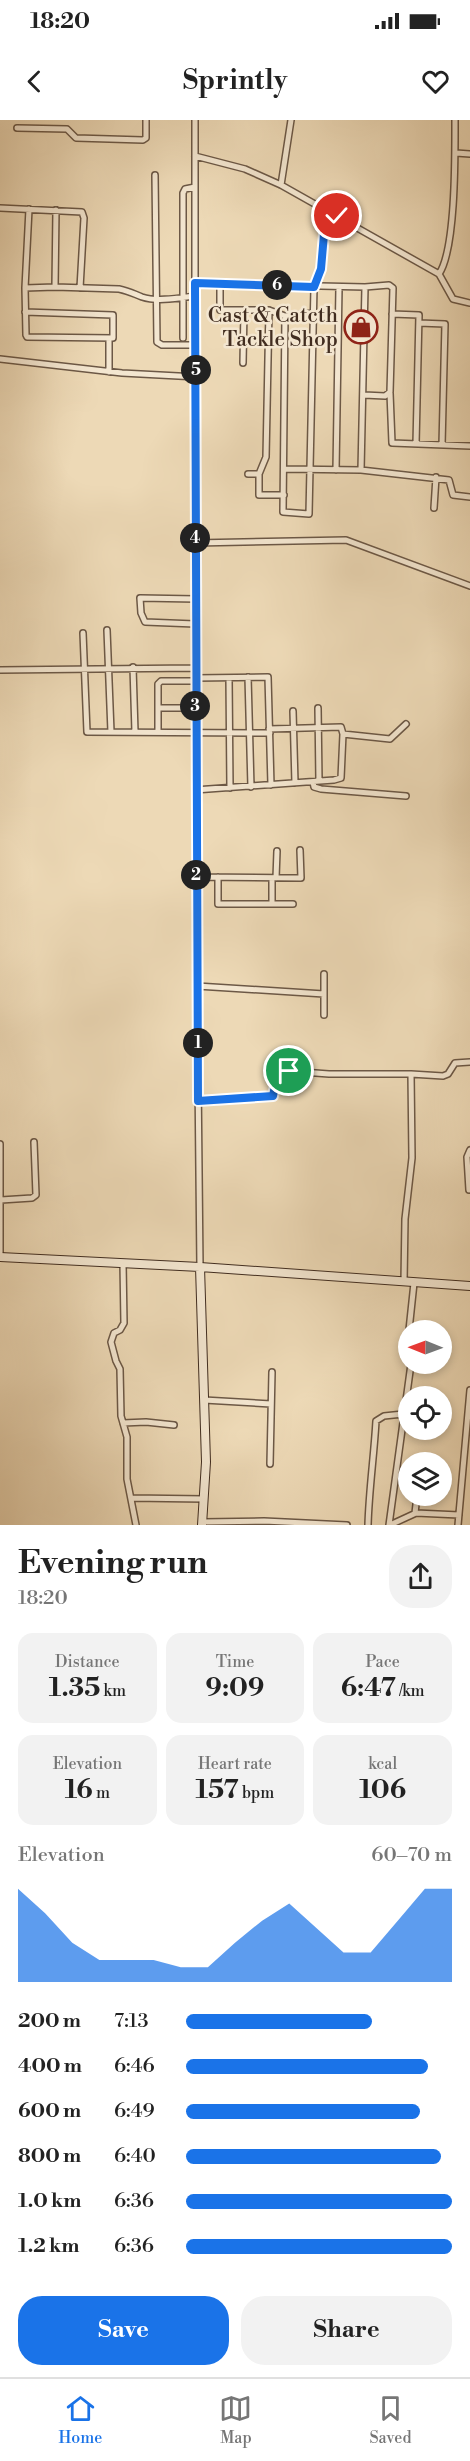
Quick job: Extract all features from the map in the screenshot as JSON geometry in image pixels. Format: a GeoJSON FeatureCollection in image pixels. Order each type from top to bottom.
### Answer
{"type":"FeatureCollection","features":[{"type":"Feature","properties":{"kind":"main road"},"geometry":{"type":"LineString","coordinates":[[0,1257],[200,1267],[470,1286]]}},
{"type":"Feature","properties":{"kind":"main road"},"geometry":{"type":"LineString","coordinates":[[200,1267],[204,1400],[203,1524]]}},
{"type":"Feature","properties":{"kind":"street"},"geometry":{"type":"LineString","coordinates":[[31,120],[31,128]]}},
{"type":"Feature","properties":{"kind":"street"},"geometry":{"type":"LineString","coordinates":[[41,120],[41,128]]}},
{"type":"Feature","properties":{"kind":"street"},"geometry":{"type":"LineString","coordinates":[[63,120],[63,128]]}},
{"type":"Feature","properties":{"kind":"street"},"geometry":{"type":"LineString","coordinates":[[17,128],[63,128],[69,130],[76,138],[143,140],[146,138],[146,120]]}},
{"type":"Feature","properties":{"kind":"street"},"geometry":{"type":"LineString","coordinates":[[195,120],[195,790],[200,1267]]}},
{"type":"Feature","properties":{"kind":"street"},"geometry":{"type":"LineString","coordinates":[[281,185],[291,120]]}},
{"type":"Feature","properties":{"kind":"street"},"geometry":{"type":"LineString","coordinates":[[439,274],[447,255],[456,153],[455,120]]}},
{"type":"Feature","properties":{"kind":"street"},"geometry":{"type":"LineString","coordinates":[[456,153],[470,154]]}},
{"type":"Feature","properties":{"kind":"street"},"geometry":{"type":"LineString","coordinates":[[195,156],[245,170],[281,185],[439,274],[453,299],[470,303]]}},
{"type":"Feature","properties":{"kind":"street"},"geometry":{"type":"LineString","coordinates":[[155,175],[157,343],[196,345]]}},
{"type":"Feature","properties":{"kind":"street"},"geometry":{"type":"LineString","coordinates":[[183,338],[183,193],[185,189],[195,187]]}},
{"type":"Feature","properties":{"kind":"street"},"geometry":{"type":"LineString","coordinates":[[0,208],[79,210],[84,218],[81,288]]}},
{"type":"Feature","properties":{"kind":"street"},"geometry":{"type":"LineString","coordinates":[[25,312],[113,315],[113,338],[109,340],[30,338],[26,335],[25,312],[24,288],[29,209]]}},
{"type":"Feature","properties":{"kind":"street"},"geometry":{"type":"LineString","coordinates":[[55,287],[56,210]]}},
{"type":"Feature","properties":{"kind":"street"},"geometry":{"type":"LineString","coordinates":[[285,315],[284,512],[309,514],[314,287],[321,269],[326,211]]}},
{"type":"Feature","properties":{"kind":"street"},"geometry":{"type":"LineString","coordinates":[[195,283],[314,287],[392,286],[390,441],[392,443],[470,446]]}},
{"type":"Feature","properties":{"kind":"street"},"geometry":{"type":"LineString","coordinates":[[219,284],[219,310],[269,310],[285,315],[313,313]]}},
{"type":"Feature","properties":{"kind":"street"},"geometry":{"type":"LineString","coordinates":[[24,288],[55,287],[129,291],[141,297],[156,299],[195,296]]}},
{"type":"Feature","properties":{"kind":"street"},"geometry":{"type":"LineString","coordinates":[[336,470],[339,287]]}},
{"type":"Feature","properties":{"kind":"street"},"geometry":{"type":"LineString","coordinates":[[361,470],[365,287]]}},
{"type":"Feature","properties":{"kind":"street"},"geometry":{"type":"LineString","coordinates":[[243,363],[244,310]]}},
{"type":"Feature","properties":{"kind":"street"},"geometry":{"type":"LineString","coordinates":[[258,502],[259,474],[266,458],[269,310]]}},
{"type":"Feature","properties":{"kind":"street"},"geometry":{"type":"LineString","coordinates":[[392,314],[419,315],[416,444]]}},
{"type":"Feature","properties":{"kind":"street"},"geometry":{"type":"LineString","coordinates":[[419,322],[445,324],[442,445]]}},
{"type":"Feature","properties":{"kind":"street"},"geometry":{"type":"LineString","coordinates":[[109,340],[109,372]]}},
{"type":"Feature","properties":{"kind":"street"},"geometry":{"type":"LineString","coordinates":[[0,359],[109,372],[196,377]]}},
{"type":"Feature","properties":{"kind":"street"},"geometry":{"type":"LineString","coordinates":[[364,395],[385,396],[390,392]]}},
{"type":"Feature","properties":{"kind":"street"},"geometry":{"type":"LineString","coordinates":[[284,469],[361,470],[435,477],[449,480],[453,495],[470,497]]}},
{"type":"Feature","properties":{"kind":"street"},"geometry":{"type":"LineString","coordinates":[[248,474],[259,474]]}},
{"type":"Feature","properties":{"kind":"street"},"geometry":{"type":"LineString","coordinates":[[434,508],[435,477]]}},
{"type":"Feature","properties":{"kind":"street"},"geometry":{"type":"LineString","coordinates":[[259,495],[284,495]]}},
{"type":"Feature","properties":{"kind":"street"},"geometry":{"type":"LineString","coordinates":[[195,543],[346,540],[470,586]]}},
{"type":"Feature","properties":{"kind":"street"},"geometry":{"type":"LineString","coordinates":[[195,624],[145,622],[141,613],[140,598],[196,599]]}},
{"type":"Feature","properties":{"kind":"street"},"geometry":{"type":"LineString","coordinates":[[107,630],[111,732]]}},
{"type":"Feature","properties":{"kind":"street"},"geometry":{"type":"LineString","coordinates":[[82,633],[85,731],[249,733],[339,726],[343,734],[341,778],[316,782],[195,790]]}},
{"type":"Feature","properties":{"kind":"street"},"geometry":{"type":"LineString","coordinates":[[133,667],[135,732]]}},
{"type":"Feature","properties":{"kind":"street"},"geometry":{"type":"LineString","coordinates":[[0,670],[195,668]]}},
{"type":"Feature","properties":{"kind":"street"},"geometry":{"type":"LineString","coordinates":[[158,732],[159,682],[266,676],[269,679],[271,785]]}},
{"type":"Feature","properties":{"kind":"street"},"geometry":{"type":"LineString","coordinates":[[249,677],[251,787]]}},
{"type":"Feature","properties":{"kind":"street"},"geometry":{"type":"LineString","coordinates":[[229,678],[230,788]]}},
{"type":"Feature","properties":{"kind":"street"},"geometry":{"type":"LineString","coordinates":[[159,708],[195,708]]}},
{"type":"Feature","properties":{"kind":"street"},"geometry":{"type":"LineString","coordinates":[[318,708],[314,787],[406,796]]}},
{"type":"Feature","properties":{"kind":"street"},"geometry":{"type":"LineString","coordinates":[[293,711],[295,783]]}},
{"type":"Feature","properties":{"kind":"street"},"geometry":{"type":"LineString","coordinates":[[343,734],[390,739],[405,724]]}},
{"type":"Feature","properties":{"kind":"street"},"geometry":{"type":"LineString","coordinates":[[196,877],[301,878],[300,850]]}},
{"type":"Feature","properties":{"kind":"street"},"geometry":{"type":"LineString","coordinates":[[272,904],[277,851]]}},
{"type":"Feature","properties":{"kind":"street"},"geometry":{"type":"LineString","coordinates":[[218,877],[218,904],[293,904]]}},
{"type":"Feature","properties":{"kind":"street"},"geometry":{"type":"LineString","coordinates":[[324,974],[324,1015]]}},
{"type":"Feature","properties":{"kind":"street"},"geometry":{"type":"LineString","coordinates":[[197,986],[324,994]]}},
{"type":"Feature","properties":{"kind":"street"},"geometry":{"type":"LineString","coordinates":[[198,1101],[273,1096],[277,1075],[289,1071],[443,1076],[448,1074],[455,1063],[470,1062]]}},
{"type":"Feature","properties":{"kind":"street"},"geometry":{"type":"LineString","coordinates":[[404,1282],[405,1219],[412,1158],[411,1074]]}},
{"type":"Feature","properties":{"kind":"street"},"geometry":{"type":"LineString","coordinates":[[1,1200],[32,1198],[36,1195],[34,1142]]}},
{"type":"Feature","properties":{"kind":"street"},"geometry":{"type":"LineString","coordinates":[[0,1143],[0,1257]]}},
{"type":"Feature","properties":{"kind":"street"},"geometry":{"type":"LineString","coordinates":[[469,1190],[467,1157],[470,1150]]}},
{"type":"Feature","properties":{"kind":"street"},"geometry":{"type":"LineString","coordinates":[[123,1263],[123,1323],[120,1330],[114,1333],[111,1342],[120,1368],[120,1401],[127,1437],[127,1479],[136,1525]]}},
{"type":"Feature","properties":{"kind":"street"},"geometry":{"type":"LineString","coordinates":[[410,1320],[414,1282]]}},
{"type":"Feature","properties":{"kind":"street"},"geometry":{"type":"LineString","coordinates":[[270,1464],[272,1372]]}},
{"type":"Feature","properties":{"kind":"street"},"geometry":{"type":"LineString","coordinates":[[458,1525],[470,1390]]}},
{"type":"Feature","properties":{"kind":"street"},"geometry":{"type":"LineString","coordinates":[[204,1400],[271,1404]]}},
{"type":"Feature","properties":{"kind":"street"},"geometry":{"type":"LineString","coordinates":[[368,1525],[376,1421],[384,1416],[398,1415]]}},
{"type":"Feature","properties":{"kind":"street"},"geometry":{"type":"LineString","coordinates":[[123,1423],[146,1422],[174,1425]]}},
{"type":"Feature","properties":{"kind":"street"},"geometry":{"type":"LineString","coordinates":[[389,1525],[400,1440]]}},
{"type":"Feature","properties":{"kind":"street"},"geometry":{"type":"LineString","coordinates":[[463,1471],[470,1471]]}},
{"type":"Feature","properties":{"kind":"street"},"geometry":{"type":"LineString","coordinates":[[131,1498],[204,1498]]}},
{"type":"Feature","properties":{"kind":"street"},"geometry":{"type":"LineString","coordinates":[[415,1513],[416,1506]]}},
{"type":"Feature","properties":{"kind":"street"},"geometry":{"type":"LineString","coordinates":[[389,1525],[415,1513],[459,1515]]}},
{"type":"Feature","properties":{"kind":"street"},"geometry":{"type":"LineString","coordinates":[[203,1524],[348,1525]]}},
{"type":"Feature","properties":{"kind":"place","name":"Cast & Catcth Tackle Shop"},"geometry":{"type":"Point","coordinates":[361,327]}},
{"type":"Feature","properties":{"kind":"route"},"geometry":{"type":"LineString","coordinates":[[289,1071],[277,1075],[275,1093],[270,1097],[198,1101],[195,790],[195,283],[314,287],[321,269],[326,211],[337,216]]}}]}
